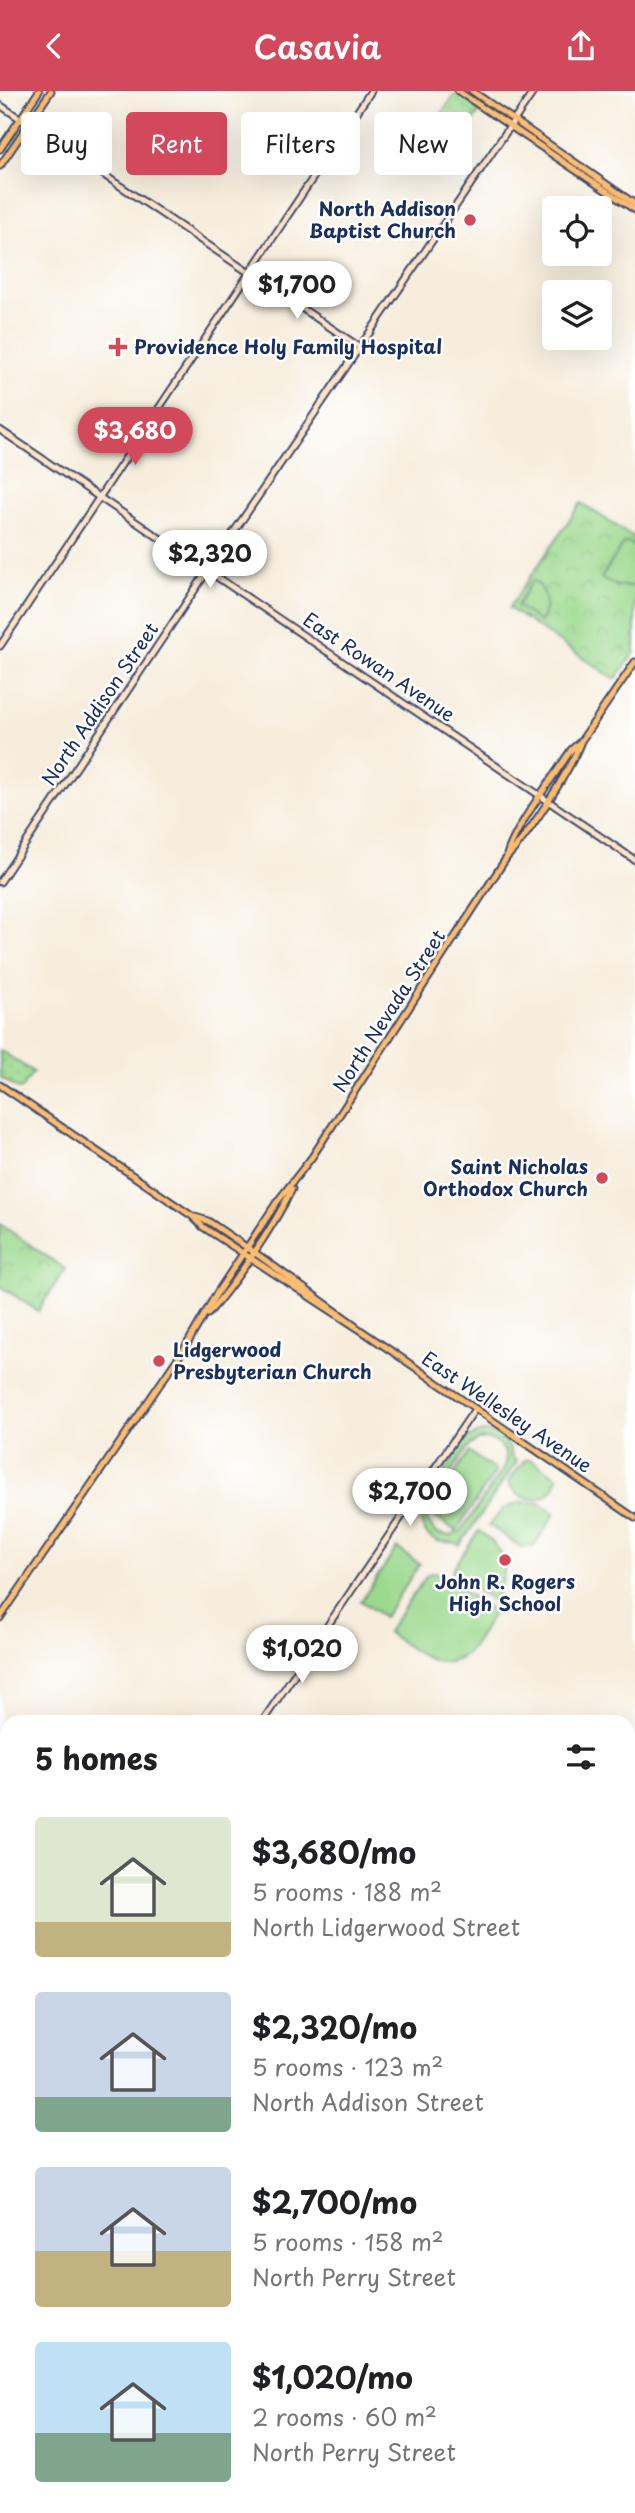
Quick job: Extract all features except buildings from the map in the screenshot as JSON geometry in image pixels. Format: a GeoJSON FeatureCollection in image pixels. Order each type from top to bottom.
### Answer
{"type":"FeatureCollection","features":[{"type":"Feature","properties":{"kind":"main road"},"geometry":{"type":"LineString","coordinates":[[0,149],[39,91]]}},
{"type":"Feature","properties":{"kind":"main road"},"geometry":{"type":"LineString","coordinates":[[36,112],[51,91]]}},
{"type":"Feature","properties":{"kind":"main road"},"geometry":{"type":"LineString","coordinates":[[458,91],[635,204]]}},
{"type":"Feature","properties":{"kind":"main road"},"geometry":{"type":"LineString","coordinates":[[472,91],[512,123],[635,210]]}},
{"type":"Feature","properties":{"kind":"main road"},"geometry":{"type":"LineString","coordinates":[[0,166],[21,134]]}},
{"type":"Feature","properties":{"kind":"main road","name":"North Nevada Street"},"geometry":{"type":"LineString","coordinates":[[507,857],[510,845],[571,750],[581,741],[635,662]]}},
{"type":"Feature","properties":{"kind":"main road","name":"North Nevada Street"},"geometry":{"type":"LineString","coordinates":[[0,1618],[201,1322],[220,1300],[250,1249],[283,1206],[296,1181],[421,993],[507,857],[548,800],[577,753],[581,741]]}},
{"type":"Feature","properties":{"kind":"main road","name":"East Wellesley Avenue"},"geometry":{"type":"LineString","coordinates":[[0,1085],[192,1216],[203,1227],[362,1331],[635,1518]]}},
{"type":"Feature","properties":{"kind":"main road","name":"East Wellesley Avenue"},"geometry":{"type":"LineString","coordinates":[[192,1216],[208,1221],[250,1249],[362,1331]]}},
{"type":"Feature","properties":{"kind":"street"},"geometry":{"type":"LineString","coordinates":[[0,646],[371,91]]}},
{"type":"Feature","properties":{"kind":"street","name":"North Addison Street"},"geometry":{"type":"LineString","coordinates":[[0,883],[208,570],[534,91]]}},
{"type":"Feature","properties":{"kind":"street"},"geometry":{"type":"LineString","coordinates":[[0,105],[20,119]]}},
{"type":"Feature","properties":{"kind":"street"},"geometry":{"type":"LineString","coordinates":[[104,175],[361,348]]}},
{"type":"Feature","properties":{"kind":"street","name":"East Rowan Avenue"},"geometry":{"type":"LineString","coordinates":[[0,430],[635,860]]}},
{"type":"Feature","properties":{"kind":"street"},"geometry":{"type":"LineString","coordinates":[[266,1715],[475,1409]]}},
{"type":"Feature","properties":{"kind":"green space"},"geometry":{"type":"Polygon","coordinates":[[[455,94],[481,109],[472,123],[472,112],[442,112],[455,94]]]}},
{"type":"Feature","properties":{"kind":"green space"},"geometry":{"type":"Polygon","coordinates":[[[581,503],[635,538],[635,652],[617,678],[613,678],[509,608],[581,503]]]}},
{"type":"Feature","properties":{"kind":"green space"},"geometry":{"type":"Polygon","coordinates":[[[629,542],[635,547],[635,586],[617,586],[601,578],[624,543],[629,542]]]}},
{"type":"Feature","properties":{"kind":"green space"},"geometry":{"type":"Polygon","coordinates":[[[533,580],[542,589],[546,605],[540,622],[517,606],[533,580]]]}},
{"type":"Feature","properties":{"kind":"green space"},"geometry":{"type":"Polygon","coordinates":[[[0,1050],[33,1072],[22,1089],[0,1077],[0,1050]]]}},
{"type":"Feature","properties":{"kind":"green space"},"geometry":{"type":"Polygon","coordinates":[[[0,1224],[65,1269],[38,1311],[0,1286],[0,1224]]]}},
{"type":"Feature","properties":{"kind":"green space"},"geometry":{"type":"Polygon","coordinates":[[[481,1432],[498,1436],[506,1442],[512,1458],[517,1461],[460,1545],[437,1541],[424,1530],[421,1508],[468,1438],[481,1432]],[[477,1440],[468,1447],[429,1504],[427,1521],[436,1533],[451,1536],[461,1531],[503,1470],[506,1459],[504,1450],[493,1441],[477,1440]]]}},
{"type":"Feature","properties":{"kind":"green space"},"geometry":{"type":"Polygon","coordinates":[[[469,1452],[496,1471],[456,1531],[428,1512],[469,1452]]]}},
{"type":"Feature","properties":{"kind":"green space"},"geometry":{"type":"Polygon","coordinates":[[[530,1459],[558,1477],[549,1493],[535,1499],[520,1495],[508,1482],[525,1460],[530,1459]]]}},
{"type":"Feature","properties":{"kind":"green space"},"geometry":{"type":"Polygon","coordinates":[[[521,1502],[540,1503],[555,1513],[534,1546],[522,1548],[489,1525],[504,1508],[521,1502]]]}},
{"type":"Feature","properties":{"kind":"green space"},"geometry":{"type":"Polygon","coordinates":[[[479,1531],[496,1547],[504,1563],[503,1580],[493,1601],[453,1574],[452,1570],[479,1531]]]}},
{"type":"Feature","properties":{"kind":"green space"},"geometry":{"type":"Polygon","coordinates":[[[397,1548],[420,1564],[384,1617],[361,1601],[397,1548]]]}},
{"type":"Feature","properties":{"kind":"green space"},"geometry":{"type":"Polygon","coordinates":[[[436,1572],[494,1612],[466,1654],[446,1662],[435,1661],[415,1652],[387,1632],[428,1574],[436,1572]]]}},
{"type":"Feature","properties":{"kind":"place","name":"North Addison Baptist Church"},"geometry":{"type":"Point","coordinates":[470,220]}},
{"type":"Feature","properties":{"kind":"place","name":"Providence Holy Family Hospital"},"geometry":{"type":"Point","coordinates":[118,347]}},
{"type":"Feature","properties":{"kind":"place","name":"Saint Nicholas Orthodox Church"},"geometry":{"type":"Point","coordinates":[602,1178]}},
{"type":"Feature","properties":{"kind":"place","name":"Lidgerwood Presbyterian Church"},"geometry":{"type":"Point","coordinates":[159,1361]}},
{"type":"Feature","properties":{"kind":"place","name":"John R. Rogers High School"},"geometry":{"type":"Point","coordinates":[505,1560]}}]}
